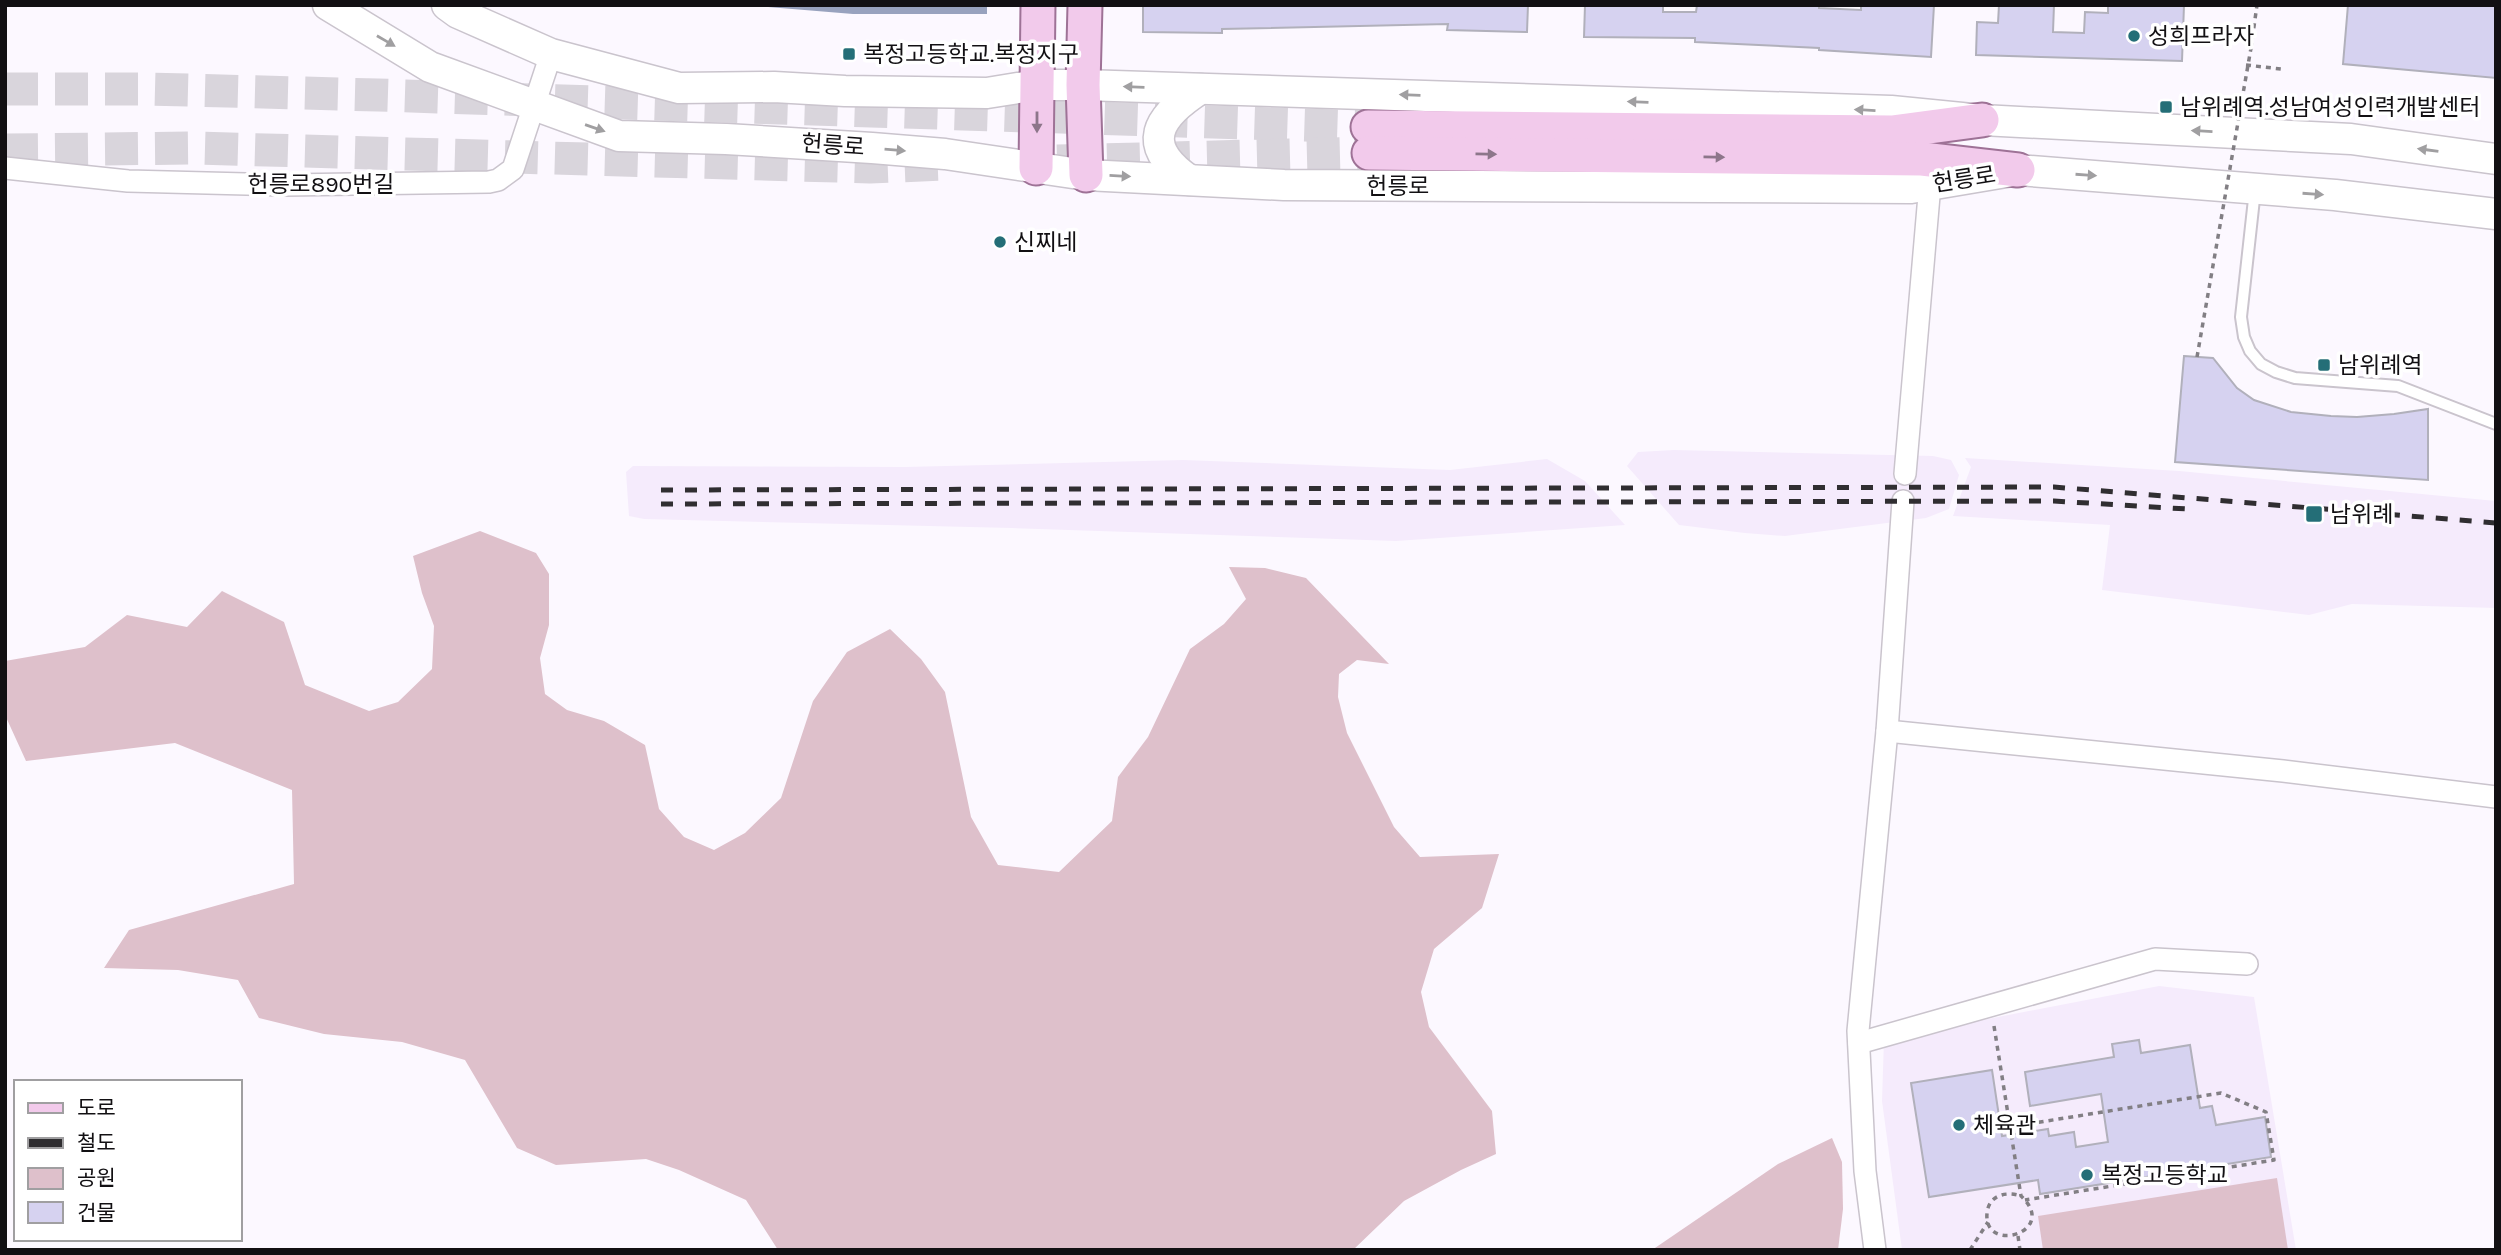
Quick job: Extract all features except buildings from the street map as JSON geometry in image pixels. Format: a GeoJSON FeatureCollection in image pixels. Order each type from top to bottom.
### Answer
{"type":"FeatureCollection","features":[{"type":"Feature","properties":{"kind":"main road","name":"헌릉로"},"geometry":{"type":"LineString","coordinates":[[328,5],[430,67],[619,136],[872,148],[945,154],[1086,175],[1284,185],[1910,188],[2018,170],[2335,195],[2496,214]]}},
{"type":"Feature","properties":{"kind":"main road"},"geometry":{"type":"LineString","coordinates":[[447,5],[458,13],[551,54],[679,88],[774,87],[987,93],[1037,85],[1083,85],[1818,108],[1982,120],[2351,139],[2496,159]]}},
{"type":"Feature","properties":{"kind":"main road"},"geometry":{"type":"LineString","coordinates":[[1036,168],[1038,5]]}},
{"type":"Feature","properties":{"kind":"main road"},"geometry":{"type":"LineString","coordinates":[[1085,5],[1083,85],[1086,175]]}},
{"type":"Feature","properties":{"kind":"main road"},"geometry":{"type":"LineString","coordinates":[[1189,180],[1172,168],[1158,145],[1159,132],[1174,106],[1200,89]]}},
{"type":"Feature","properties":{"kind":"main road"},"geometry":{"type":"LineString","coordinates":[[1982,120],[1892,132],[1369,140],[1922,159],[2018,170]]}},
{"type":"Feature","properties":{"kind":"street","name":"헌릉로890번길"},"geometry":{"type":"LineString","coordinates":[[5,168],[128,181],[286,185],[489,182],[498,180],[513,169],[551,54]]}},
{"type":"Feature","properties":{"kind":"street"},"geometry":{"type":"LineString","coordinates":[[1905,474],[1930,184]]}},
{"type":"Feature","properties":{"kind":"street"},"geometry":{"type":"LineString","coordinates":[[1875,1250],[1865,1171],[1859,1043],[1903,501]]}},
{"type":"Feature","properties":{"kind":"street"},"geometry":{"type":"LineString","coordinates":[[1886,731],[2275,770],[2496,797]]}},
{"type":"Feature","properties":{"kind":"street"},"geometry":{"type":"LineString","coordinates":[[1859,1043],[2155,959],[2247,964]]}},
{"type":"Feature","properties":{"kind":"lane"},"geometry":{"type":"LineString","coordinates":[[2255,190],[2241,317],[2247,344],[2261,364],[2295,378],[2398,386],[2496,424]]}},
{"type":"Feature","properties":{"kind":"path"},"geometry":{"type":"LineString","coordinates":[[2197,357],[2257,5]]}},
{"type":"Feature","properties":{"kind":"path"},"geometry":{"type":"LineString","coordinates":[[2246,65],[2281,69]]}},
{"type":"Feature","properties":{"kind":"path"},"geometry":{"type":"LineString","coordinates":[[1993,1023],[2021,1196],[2029,1206],[2031,1220],[2018,1236],[2004,1237],[1998,1234],[1988,1222],[1987,1211],[1994,1199],[2006,1194],[2021,1196]]}},
{"type":"Feature","properties":{"kind":"path"},"geometry":{"type":"LineString","coordinates":[[2009,1127],[2221,1093],[2266,1112],[2274,1160],[2025,1200]]}},
{"type":"Feature","properties":{"kind":"path"},"geometry":{"type":"LineString","coordinates":[[1970,1250],[1988,1222]]}},
{"type":"Feature","properties":{"kind":"path"},"geometry":{"type":"LineString","coordinates":[[2018,1236],[2020,1250]]}},
{"type":"Feature","properties":{"kind":"shaded area"},"geometry":{"type":"Polygon","coordinates":[[[1674,450],[1933,456],[1951,460],[1959,475],[1949,509],[1926,518],[1785,536],[1745,533],[1679,525],[1627,466],[1638,452],[1674,450]]]}},
{"type":"Feature","properties":{"kind":"shaded area"},"geometry":{"type":"Polygon","coordinates":[[[1965,458],[2179,471],[2496,501],[2496,608],[2352,604],[2309,615],[2102,590],[2110,525],[1953,516],[1971,467],[1965,458]]]}},
{"type":"Feature","properties":{"kind":"shaded area"},"geometry":{"type":"Polygon","coordinates":[[[1547,459],[1585,481],[1625,525],[1396,541],[644,519],[629,516],[626,472],[633,466],[905,467],[1183,460],[1450,470],[1547,459]]]}},
{"type":"Feature","properties":{"kind":"shaded area","name":"복정고등학교"},"geometry":{"type":"Polygon","coordinates":[[[2159,986],[2254,997],[2296,1250],[1902,1250],[1882,1101],[1884,1039],[2159,986]]]}},
{"type":"Feature","properties":{"kind":"green space"},"geometry":{"type":"Polygon","coordinates":[[[480,531],[536,553],[549,574],[549,625],[540,658],[545,694],[567,710],[604,721],[645,745],[659,809],[684,837],[714,850],[745,833],[781,798],[813,701],[847,652],[890,629],[921,659],[945,692],[971,817],[998,865],[1059,872],[1112,821],[1118,777],[1148,737],[1190,649],[1224,624],[1246,599],[1229,567],[1265,568],[1306,578],[1389,664],[1357,660],[1339,674],[1338,697],[1347,733],[1394,827],[1420,857],[1499,854],[1482,908],[1434,949],[1421,992],[1429,1027],[1492,1111],[1496,1154],[1404,1201],[1353,1250],[778,1250],[746,1200],[679,1170],[646,1159],[556,1165],[517,1148],[465,1060],[402,1042],[324,1034],[259,1018],[238,980],[178,970],[104,968],[129,930],[294,884],[292,790],[175,743],[26,761],[5,715],[5,661],[85,647],[127,615],[187,627],[222,591],[284,622],[305,685],[369,711],[398,702],[432,669],[434,626],[413,556],[480,531]]]}},
{"type":"Feature","properties":{"kind":"green space"},"geometry":{"type":"Polygon","coordinates":[[[1832,1138],[1842,1162],[1843,1209],[1838,1250],[1652,1250],[1778,1164],[1832,1138]]]}},
{"type":"Feature","properties":{"kind":"green space"},"geometry":{"type":"Polygon","coordinates":[[[2277,1178],[2288,1250],[2043,1250],[2038,1216],[2277,1178]]]}},
{"type":"Feature","properties":{"kind":"water"},"geometry":{"type":"Polygon","coordinates":[[[743,5],[987,5],[987,14],[853,14],[743,5]]]}},
{"type":"Feature","properties":{"kind":"tunnel"},"geometry":{"type":"LineString","coordinates":[[5,89],[146,89],[378,95],[1368,127]]}},
{"type":"Feature","properties":{"kind":"tunnel"},"geometry":{"type":"LineString","coordinates":[[5,150],[195,148],[870,167],[947,164]]}},
{"type":"Feature","properties":{"kind":"tunnel"},"geometry":{"type":"LineString","coordinates":[[1057,161],[1369,153]]}},
{"type":"Feature","properties":{"kind":"railway"},"geometry":{"type":"LineString","coordinates":[[661,490],[2054,487],[2496,523]]}},
{"type":"Feature","properties":{"kind":"railway"},"geometry":{"type":"LineString","coordinates":[[661,504],[2054,501],[2187,509]]}},
{"type":"Feature","properties":{"kind":"place","name":"성희프라자"},"geometry":{"type":"Point","coordinates":[2134,36]}},
{"type":"Feature","properties":{"kind":"place","name":"복정고등학교.복정지구"},"geometry":{"type":"Point","coordinates":[849,54]}},
{"type":"Feature","properties":{"kind":"place","name":"남위례역.성남여성인력개발센터"},"geometry":{"type":"Point","coordinates":[2166,107]}},
{"type":"Feature","properties":{"kind":"place","name":"신찌네"},"geometry":{"type":"Point","coordinates":[1000,242]}},
{"type":"Feature","properties":{"kind":"place","name":"남위례역"},"geometry":{"type":"Point","coordinates":[2324,365]}},
{"type":"Feature","properties":{"kind":"place","name":"남위례"},"geometry":{"type":"Point","coordinates":[2314,514]}},
{"type":"Feature","properties":{"kind":"place","name":"체육관"},"geometry":{"type":"Point","coordinates":[1959,1125]}},
{"type":"Feature","properties":{"kind":"place","name":"복정고등학교"},"geometry":{"type":"Point","coordinates":[2087,1175]}}]}
